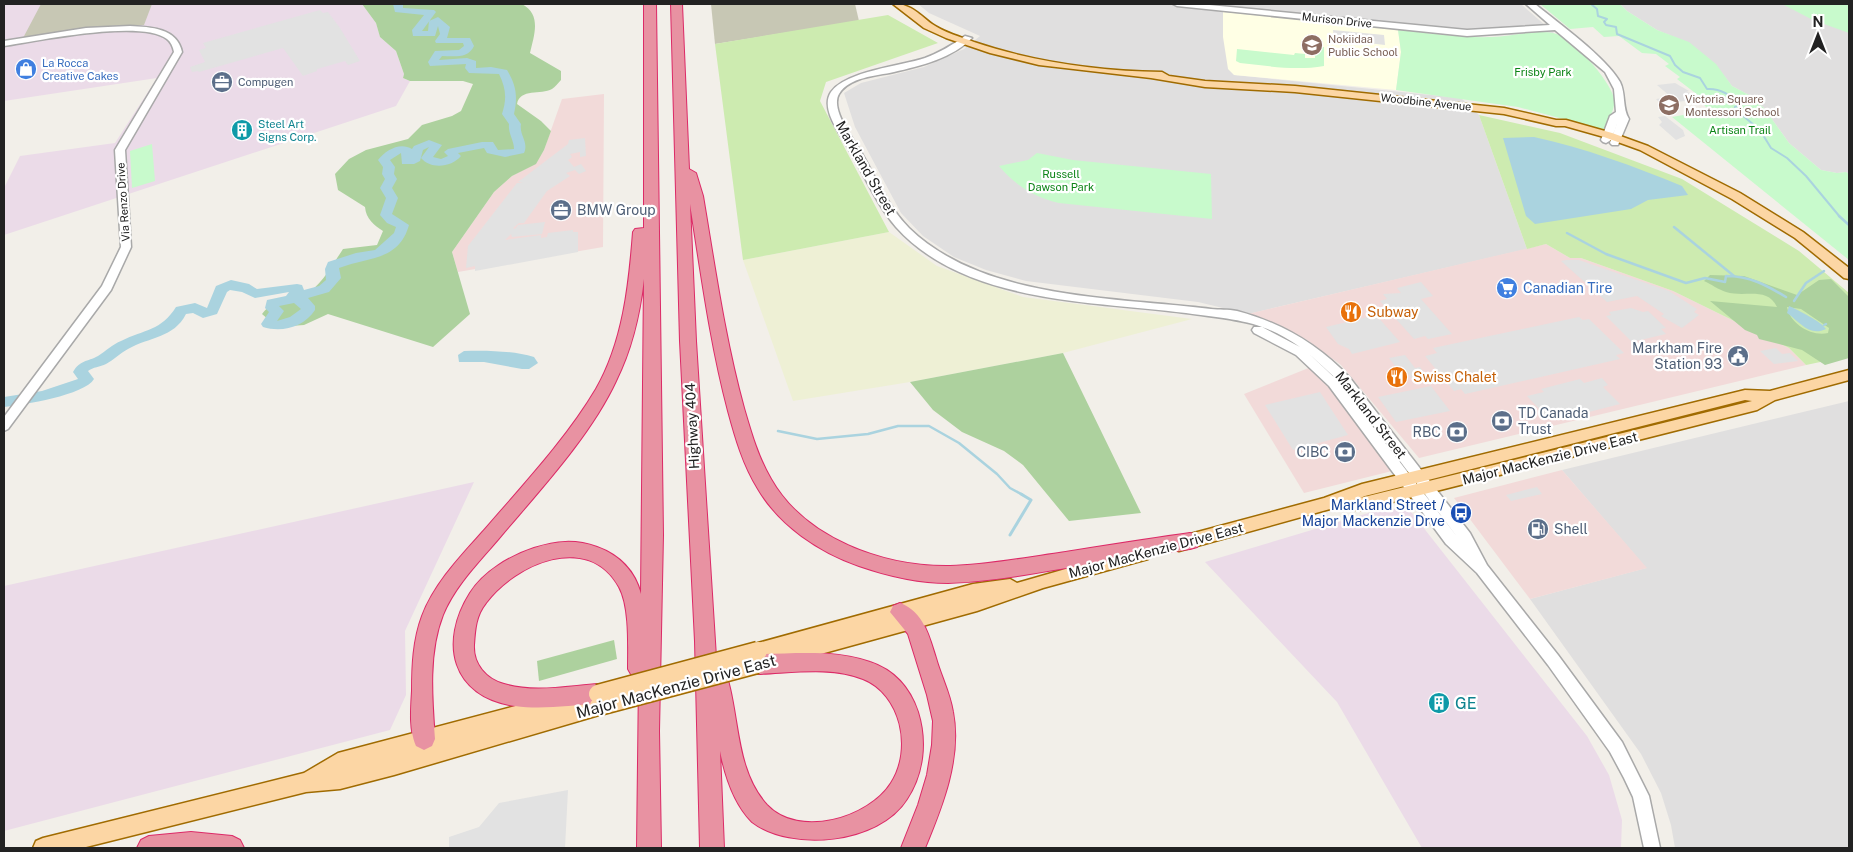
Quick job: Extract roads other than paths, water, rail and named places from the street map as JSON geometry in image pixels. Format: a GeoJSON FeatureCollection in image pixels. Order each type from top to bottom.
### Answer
{"type":"FeatureCollection","features":[{"type":"Feature","properties":{"kind":"highway"},"geometry":{"type":"LineString","coordinates":[[649,848],[648,731],[653,535],[650,4]]}},
{"type":"Feature","properties":{"kind":"highway","name":"Highway 404"},"geometry":{"type":"LineString","coordinates":[[676,4],[690,397],[706,641],[712,848]]}},
{"type":"Feature","properties":{"kind":"highway"},"geometry":{"type":"LineString","coordinates":[[428,744],[424,654],[428,630],[438,603],[464,567],[544,471],[598,400],[616,364],[628,326],[639,253],[644,148],[650,92]]}},
{"type":"Feature","properties":{"kind":"highway"},"geometry":{"type":"LineString","coordinates":[[681,148],[696,196],[727,373],[753,460],[773,496],[805,530],[851,556],[893,569],[935,574],[981,573],[1190,541]]}},
{"type":"Feature","properties":{"kind":"highway"},"geometry":{"type":"LineString","coordinates":[[599,700],[512,696],[486,687],[471,674],[464,661],[461,641],[469,608],[483,588],[501,572],[518,562],[537,554],[557,550],[590,552],[618,569],[627,581],[632,596],[639,655],[642,719],[648,731]]}},
{"type":"Feature","properties":{"kind":"highway"},"geometry":{"type":"LineString","coordinates":[[907,617],[936,688],[944,729],[942,757],[934,792],[913,848]]}},
{"type":"Feature","properties":{"kind":"highway"},"geometry":{"type":"LineString","coordinates":[[706,641],[722,696],[737,778],[748,798],[762,816],[784,829],[814,834],[847,828],[877,813],[899,792],[909,767],[912,740],[910,717],[899,695],[887,681],[870,671],[827,663],[757,657]]}},
{"type":"Feature","properties":{"kind":"highway"},"geometry":{"type":"LineString","coordinates":[[149,848],[191,844],[232,848]]}},
{"type":"Feature","properties":{"kind":"main road","name":"Woodbine Avenue"},"geometry":{"type":"LineString","coordinates":[[898,4],[928,26],[993,53],[1003,53],[1059,66],[1152,75],[1171,80],[1271,89],[1295,88],[1476,107],[1556,123],[1566,128],[1612,139],[1665,160],[1716,185],[1799,235],[1849,275]]}},
{"type":"Feature","properties":{"kind":"main road","name":"Major MacKenzie Drive East"},"geometry":{"type":"LineString","coordinates":[[43,848],[306,782],[340,779],[428,744],[907,617],[977,604],[1043,581],[1326,504],[1361,504],[1417,483],[1757,406],[1770,396],[1849,375]]}},
{"type":"Feature","properties":{"kind":"street","name":"Murison Drive"},"geometry":{"type":"LineString","coordinates":[[1177,4],[1472,34],[1557,27]]}},
{"type":"Feature","properties":{"kind":"street"},"geometry":{"type":"LineString","coordinates":[[1530,4],[1608,70],[1619,90],[1620,114],[1624,119],[1612,139]]}},
{"type":"Feature","properties":{"kind":"street","name":"Via Renzo Drive"},"geometry":{"type":"LineString","coordinates":[[4,43],[116,30],[141,30],[166,34],[175,41],[178,52],[120,150],[126,247],[119,265],[107,286],[5,424]]}},
{"type":"Feature","properties":{"kind":"street","name":"Markland Street"},"geometry":{"type":"LineString","coordinates":[[962,39],[944,54],[900,68],[855,79],[838,89],[831,102],[832,108],[889,210],[913,238],[952,264],[981,277],[1014,287],[1218,314],[1235,314],[1275,328],[1296,338],[1320,355],[1346,381],[1417,483],[1451,540],[1482,569],[1553,660],[1616,747],[1641,796],[1652,848]]}},
{"type":"Feature","properties":{"kind":"water"},"geometry":{"type":"Polygon","coordinates":[[[1534,137],[1590,152],[1645,171],[1682,186],[1688,195],[1648,200],[1631,209],[1535,224],[1526,216],[1503,138],[1534,137]]]}},
{"type":"Feature","properties":{"kind":"water"},"geometry":{"type":"Polygon","coordinates":[[[1789,306],[1804,313],[1826,329],[1815,331],[1805,327],[1787,313],[1789,306]]]}},
{"type":"Feature","properties":{"kind":"water"},"geometry":{"type":"Polygon","coordinates":[[[464,351],[517,353],[534,357],[538,363],[529,369],[522,369],[484,362],[459,362],[458,355],[464,351]]]}},
{"type":"Feature","properties":{"kind":"waterway"},"geometry":{"type":"LineString","coordinates":[[4,402],[43,396],[84,382],[87,379],[80,372],[86,365],[100,361],[126,344],[165,329],[177,318],[181,310],[195,308],[203,313],[212,311],[221,289],[231,284],[237,288],[244,287],[255,294],[297,288],[297,292],[290,300],[272,303],[272,308],[277,311],[268,324],[290,323],[300,317],[308,310],[308,306],[301,303],[301,295],[320,291],[328,286],[334,278],[333,265],[356,257],[379,254],[400,235],[403,225],[391,220],[386,215],[392,204],[392,198],[386,188],[391,179],[388,174],[389,167],[384,160],[394,152],[407,150],[406,162],[414,161],[418,148],[429,143],[436,145],[427,158],[433,162],[445,162],[455,156],[450,152],[452,151],[486,144],[489,144],[491,151],[498,153],[509,154],[520,151],[520,142],[514,131],[515,124],[508,114],[511,103],[511,87],[503,72],[491,70],[473,71],[470,68],[472,63],[467,61],[434,64],[433,62],[439,53],[461,53],[467,50],[469,46],[466,40],[440,41],[445,34],[445,27],[438,20],[433,23],[434,29],[431,34],[417,34],[417,30],[431,12],[402,11],[398,10],[398,4]]}},
{"type":"Feature","properties":{"kind":"waterway"},"geometry":{"type":"LineString","coordinates":[[1591,4],[1597,9],[1598,16],[1607,19],[1604,22],[1606,25],[1616,27],[1617,34],[1670,56],[1675,65],[1683,72],[1700,78],[1707,89],[1721,91],[1733,98],[1740,105],[1735,107],[1736,110],[1760,130],[1771,148],[1787,158],[1806,176],[1840,217]]}},
{"type":"Feature","properties":{"kind":"waterway"},"geometry":{"type":"LineString","coordinates":[[1840,217],[1849,225]]}},
{"type":"Feature","properties":{"kind":"waterway"},"geometry":{"type":"LineString","coordinates":[[1674,227],[1734,276]]}},
{"type":"Feature","properties":{"kind":"waterway"},"geometry":{"type":"LineString","coordinates":[[1567,233],[1606,254],[1686,283],[1705,278],[1725,282],[1726,276],[1734,276]]}},
{"type":"Feature","properties":{"kind":"waterway"},"geometry":{"type":"LineString","coordinates":[[1794,301],[1806,283],[1824,271]]}},
{"type":"Feature","properties":{"kind":"waterway"},"geometry":{"type":"LineString","coordinates":[[1734,276],[1758,282],[1786,297]]}},
{"type":"Feature","properties":{"kind":"waterway"},"geometry":{"type":"LineString","coordinates":[[778,431],[817,439],[868,434],[898,426],[929,426],[959,443],[997,474],[1010,488],[1023,495]]}},
{"type":"Feature","properties":{"kind":"waterway"},"geometry":{"type":"LineString","coordinates":[[1010,535],[1031,500],[1021,494]]}},
{"type":"Feature","properties":{"kind":"place","name":"Nokiidaa Public School"},"geometry":{"type":"Point","coordinates":[1312,45]}},
{"type":"Feature","properties":{"kind":"place","name":"La Rocca Creative Cakes"},"geometry":{"type":"Point","coordinates":[26,69]}},
{"type":"Feature","properties":{"kind":"place","name":"Compugen"},"geometry":{"type":"Point","coordinates":[222,82]}},
{"type":"Feature","properties":{"kind":"place","name":"Victoria Square Montessori School"},"geometry":{"type":"Point","coordinates":[1669,105]}},
{"type":"Feature","properties":{"kind":"place","name":"Steel Art Signs Corp."},"geometry":{"type":"Point","coordinates":[242,130]}},
{"type":"Feature","properties":{"kind":"place","name":"BMW Group"},"geometry":{"type":"Point","coordinates":[561,210]}},
{"type":"Feature","properties":{"kind":"place","name":"Canadian Tire"},"geometry":{"type":"Point","coordinates":[1507,288]}},
{"type":"Feature","properties":{"kind":"place","name":"Subway"},"geometry":{"type":"Point","coordinates":[1351,312]}},
{"type":"Feature","properties":{"kind":"place","name":"Markham Fire Station 93"},"geometry":{"type":"Point","coordinates":[1738,356]}},
{"type":"Feature","properties":{"kind":"place","name":"Swiss Chalet"},"geometry":{"type":"Point","coordinates":[1397,377]}},
{"type":"Feature","properties":{"kind":"place","name":"TD Canada Trust"},"geometry":{"type":"Point","coordinates":[1502,421]}},
{"type":"Feature","properties":{"kind":"place","name":"RBC"},"geometry":{"type":"Point","coordinates":[1457,432]}},
{"type":"Feature","properties":{"kind":"place","name":"CIBC"},"geometry":{"type":"Point","coordinates":[1345,452]}},
{"type":"Feature","properties":{"kind":"place","name":"Markland Street / Major Mackenzie Drve"},"geometry":{"type":"Point","coordinates":[1461,513]}},
{"type":"Feature","properties":{"kind":"place","name":"Shell"},"geometry":{"type":"Point","coordinates":[1538,529]}},
{"type":"Feature","properties":{"kind":"place","name":"GE"},"geometry":{"type":"Point","coordinates":[1439,703]}},
{"type":"Feature","properties":{"kind":"park label","name":"Frisby Park"},"geometry":{"type":"Point","coordinates":[1543,72]}},
{"type":"Feature","properties":{"kind":"park label","name":"Artisan Trail"},"geometry":{"type":"Point","coordinates":[1740,130]}},
{"type":"Feature","properties":{"kind":"park label","name":"Russell Dawson Park"},"geometry":{"type":"Point","coordinates":[1061,180]}}]}
